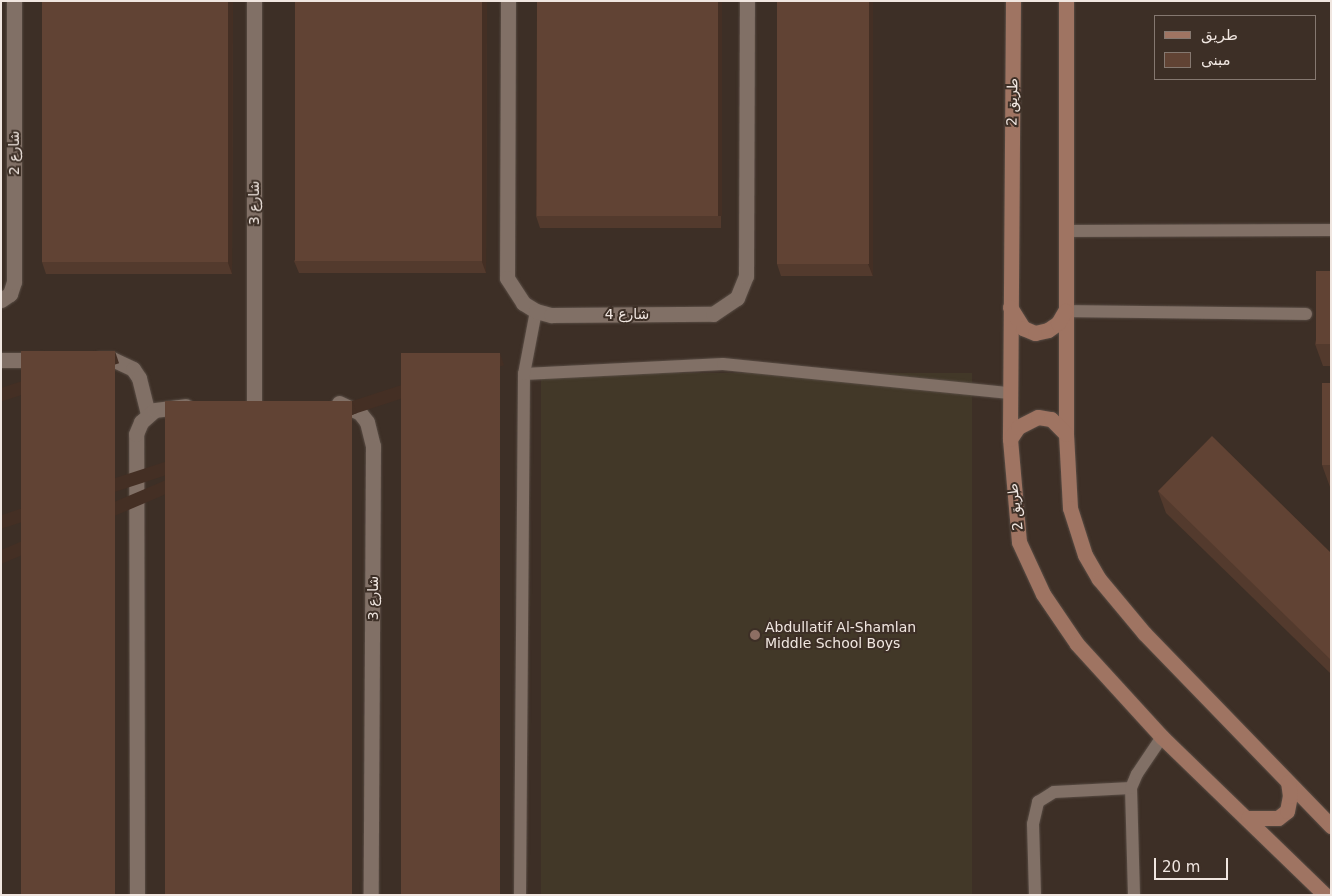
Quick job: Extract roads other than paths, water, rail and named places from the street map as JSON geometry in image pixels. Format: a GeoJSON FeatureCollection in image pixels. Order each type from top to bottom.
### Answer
{"type":"FeatureCollection","features":[{"type":"Feature","properties":{"kind":"street","name":"شارع 2"},"geometry":{"type":"LineString","coordinates":[[1,300],[10,294],[14,282],[14,1]]}},
{"type":"Feature","properties":{"kind":"street","name":"شارع 3"},"geometry":{"type":"LineString","coordinates":[[254,1],[254,405]]}},
{"type":"Feature","properties":{"kind":"street"},"geometry":{"type":"LineString","coordinates":[[508,1],[507,278],[523,303],[536,312]]}},
{"type":"Feature","properties":{"kind":"street","name":"شارع 4"},"geometry":{"type":"LineString","coordinates":[[536,312],[551,314],[713,314],[737,298],[746,276],[747,1]]}},
{"type":"Feature","properties":{"kind":"street","name":"طريق 2"},"geometry":{"type":"LineString","coordinates":[[1013,1],[1009,306],[1010,440],[1020,542],[1043,594],[1077,644],[1162,737],[1248,818],[1325,895]]}},
{"type":"Feature","properties":{"kind":"street"},"geometry":{"type":"LineString","coordinates":[[1066,1],[1066,434],[1070,508],[1085,555],[1099,579],[1144,633],[1331,826]]}},
{"type":"Feature","properties":{"kind":"street"},"geometry":{"type":"LineString","coordinates":[[1009,306],[1023,328],[1036,333],[1048,330],[1065,310]]}},
{"type":"Feature","properties":{"kind":"street"},"geometry":{"type":"LineString","coordinates":[[84,359],[112,359],[132,369],[138,378],[148,414]]}},
{"type":"Feature","properties":{"kind":"street"},"geometry":{"type":"LineString","coordinates":[[1,360],[57,360]]}},
{"type":"Feature","properties":{"kind":"street"},"geometry":{"type":"LineString","coordinates":[[234,405],[274,404]]}},
{"type":"Feature","properties":{"kind":"street","name":"شارع 3"},"geometry":{"type":"LineString","coordinates":[[322,404],[341,404],[360,413],[367,422],[373,446],[371,895]]}},
{"type":"Feature","properties":{"kind":"street"},"geometry":{"type":"LineString","coordinates":[[137,895],[136,434],[148,414],[165,406],[205,406]]}},
{"type":"Feature","properties":{"kind":"street"},"geometry":{"type":"LineString","coordinates":[[1010,440],[1018,427],[1038,417],[1051,420],[1066,434]]}},
{"type":"Feature","properties":{"kind":"street"},"geometry":{"type":"LineString","coordinates":[[1248,818],[1278,818],[1287,810],[1290,796],[1288,782]]}},
{"type":"Feature","properties":{"kind":"lane"},"geometry":{"type":"LineString","coordinates":[[1066,231],[1331,230]]}},
{"type":"Feature","properties":{"kind":"lane"},"geometry":{"type":"LineString","coordinates":[[1065,310],[1306,314]]}},
{"type":"Feature","properties":{"kind":"lane"},"geometry":{"type":"LineString","coordinates":[[520,895],[524,374],[536,312]]}},
{"type":"Feature","properties":{"kind":"lane"},"geometry":{"type":"LineString","coordinates":[[524,374],[723,364],[1010,393]]}},
{"type":"Feature","properties":{"kind":"lane"},"geometry":{"type":"LineString","coordinates":[[1134,895],[1131,788],[1137,774],[1162,737]]}},
{"type":"Feature","properties":{"kind":"lane"},"geometry":{"type":"LineString","coordinates":[[1035,895],[1033,824],[1038,802],[1054,792],[1131,788]]}},
{"type":"Feature","properties":{"kind":"place","name":"Abdullatif Al-Shamlan Middle School Boys"},"geometry":{"type":"Point","coordinates":[755,635]}}]}
